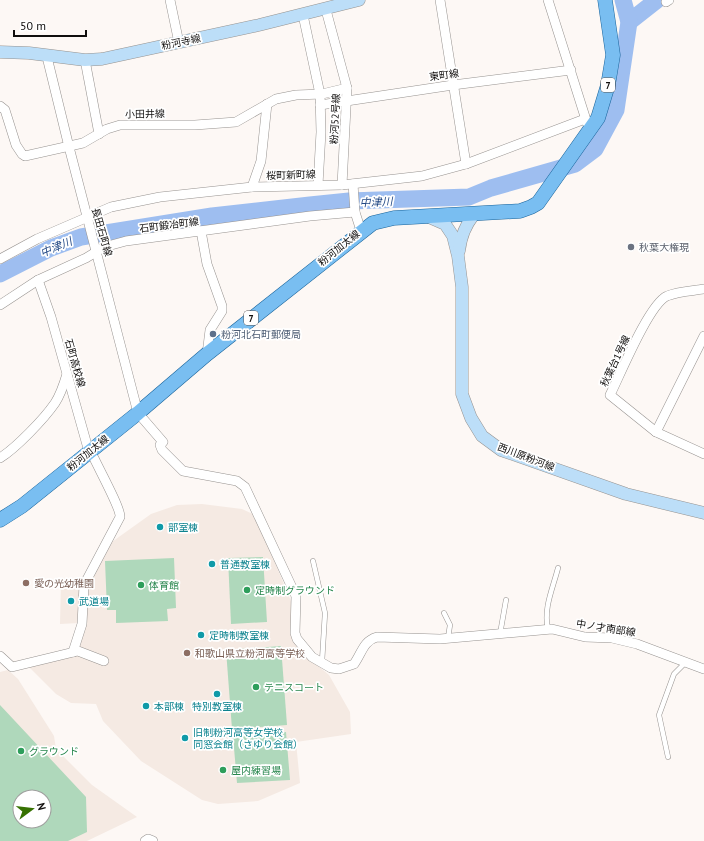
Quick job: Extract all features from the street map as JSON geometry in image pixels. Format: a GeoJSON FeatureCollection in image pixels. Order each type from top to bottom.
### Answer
{"type":"FeatureCollection","features":[{"type":"Feature","properties":{"kind":"main road","name":"粉河寺線"},"geometry":{"type":"LineString","coordinates":[[0,52],[29,53],[47,57],[85,60],[179,43],[303,15],[327,6],[360,0]]}},
{"type":"Feature","properties":{"kind":"main road","name":"粉河加太線"},"geometry":{"type":"LineString","coordinates":[[0,520],[22,506],[92,455],[138,413],[207,354],[361,231],[383,219],[520,211],[531,208],[538,203],[568,159],[588,125],[598,118],[605,96],[613,55],[605,0]]}},
{"type":"Feature","properties":{"kind":"main road","name":"西川原粉河線"},"geometry":{"type":"LineString","coordinates":[[458,256],[460,238],[466,225],[474,214]]}},
{"type":"Feature","properties":{"kind":"main road","name":"西川原粉河線"},"geometry":{"type":"LineString","coordinates":[[429,217],[445,224],[453,236],[458,256],[462,287],[462,394],[471,418],[482,436],[501,450],[626,494],[704,513]]}},
{"type":"Feature","properties":{"kind":"street"},"geometry":{"type":"LineString","coordinates":[[170,0],[179,43]]}},
{"type":"Feature","properties":{"kind":"street"},"geometry":{"type":"LineString","coordinates":[[440,0],[466,164]]}},
{"type":"Feature","properties":{"kind":"street"},"geometry":{"type":"LineString","coordinates":[[548,0],[588,125]]}},
{"type":"Feature","properties":{"kind":"street","name":"粉河52号線"},"geometry":{"type":"LineString","coordinates":[[327,6],[347,88],[348,101],[342,185]]}},
{"type":"Feature","properties":{"kind":"street"},"geometry":{"type":"LineString","coordinates":[[303,15],[320,94],[321,143],[318,185]]}},
{"type":"Feature","properties":{"kind":"street","name":"長田石町線"},"geometry":{"type":"LineString","coordinates":[[47,57],[138,413]]}},
{"type":"Feature","properties":{"kind":"street"},"geometry":{"type":"LineString","coordinates":[[85,60],[99,134]]}},
{"type":"Feature","properties":{"kind":"street","name":"東町線"},"geometry":{"type":"LineString","coordinates":[[320,105],[453,85],[571,70]]}},
{"type":"Feature","properties":{"kind":"street","name":"小田井線"},"geometry":{"type":"LineString","coordinates":[[0,106],[6,110],[16,145],[25,156],[69,147],[91,140],[99,134],[120,125],[195,125],[236,122],[267,104],[286,96],[320,94],[347,88]]}},
{"type":"Feature","properties":{"kind":"street"},"geometry":{"type":"LineString","coordinates":[[252,188],[261,161],[267,104]]}},
{"type":"Feature","properties":{"kind":"street","name":"桜町新町線"},"geometry":{"type":"LineString","coordinates":[[1,257],[88,221],[111,207],[135,201],[252,188],[318,185],[342,185],[353,187],[422,176],[466,164],[588,125]]}},
{"type":"Feature","properties":{"kind":"street"},"geometry":{"type":"LineString","coordinates":[[353,187],[355,212],[361,231]]}},
{"type":"Feature","properties":{"kind":"street","name":"石町鍛冶町線"},"geometry":{"type":"LineString","coordinates":[[0,305],[38,280],[96,249],[126,241],[310,216],[355,212]]}},
{"type":"Feature","properties":{"kind":"street"},"geometry":{"type":"LineString","coordinates":[[201,231],[207,264],[222,306],[222,311],[210,330],[207,354]]}},
{"type":"Feature","properties":{"kind":"street","name":"石町高校線"},"geometry":{"type":"LineString","coordinates":[[38,280],[92,455],[120,509],[118,523],[84,585],[82,624],[73,652]]}},
{"type":"Feature","properties":{"kind":"street","name":"秋葉台1号線"},"geometry":{"type":"LineString","coordinates":[[704,289],[666,297],[652,313],[642,329],[610,395],[656,432],[704,454]]}},
{"type":"Feature","properties":{"kind":"street"},"geometry":{"type":"LineString","coordinates":[[656,432],[704,336]]}},
{"type":"Feature","properties":{"kind":"street"},"geometry":{"type":"LineString","coordinates":[[0,458],[19,442],[54,404],[61,392],[67,374]]}},
{"type":"Feature","properties":{"kind":"street","name":"中ノ才南部線"},"geometry":{"type":"LineString","coordinates":[[138,413],[163,442],[160,445],[162,450],[183,471],[237,481],[245,487],[296,596],[296,636],[312,657],[337,669],[354,664],[364,646],[371,639],[377,637],[448,639],[548,629],[585,637],[612,638],[637,644],[704,669]]}},
{"type":"Feature","properties":{"kind":"street"},"geometry":{"type":"LineString","coordinates":[[0,656],[12,667],[78,651],[104,661]]}},
{"type":"Feature","properties":{"kind":"street"},"geometry":{"type":"LineString","coordinates":[[145,841],[148,839],[153,841]]}},
{"type":"Feature","properties":{"kind":"lane"},"geometry":{"type":"LineString","coordinates":[[313,560],[325,613],[322,662]]}},
{"type":"Feature","properties":{"kind":"lane"},"geometry":{"type":"LineString","coordinates":[[548,629],[546,620],[547,609],[558,568]]}},
{"type":"Feature","properties":{"kind":"lane"},"geometry":{"type":"LineString","coordinates":[[500,634],[506,600]]}},
{"type":"Feature","properties":{"kind":"lane"},"geometry":{"type":"LineString","coordinates":[[444,613],[450,625],[448,639]]}},
{"type":"Feature","properties":{"kind":"lane"},"geometry":{"type":"LineString","coordinates":[[668,758],[659,715],[674,674],[685,663]]}},
{"type":"Feature","properties":{"kind":"shaded area","name":"和歌山県立粉河高等学校"},"geometry":{"type":"Polygon","coordinates":[[[202,504],[242,509],[255,515],[291,601],[293,639],[310,659],[329,675],[350,712],[351,734],[296,742],[300,783],[258,801],[218,804],[202,800],[141,761],[103,721],[96,704],[71,703],[56,694],[29,667],[70,657],[79,623],[60,624],[61,580],[88,581],[109,544],[151,514],[177,505],[202,504]]]}},
{"type":"Feature","properties":{"kind":"shaded area"},"geometry":{"type":"Polygon","coordinates":[[[8,670],[18,679],[54,736],[56,749],[92,785],[137,817],[87,841],[0,841],[0,672],[8,670]]]}},
{"type":"Feature","properties":{"kind":"green space","name":"定時制グラウンド"},"geometry":{"type":"Polygon","coordinates":[[[263,557],[267,622],[231,624],[228,558],[263,557]]]}},
{"type":"Feature","properties":{"kind":"green space","name":"体育館"},"geometry":{"type":"Polygon","coordinates":[[[174,558],[176,608],[167,609],[168,621],[116,623],[116,610],[107,610],[105,561],[174,558]]]}},
{"type":"Feature","properties":{"kind":"green space","name":"テニスコート"},"geometry":{"type":"Polygon","coordinates":[[[281,646],[287,725],[232,729],[226,650],[281,646]]]}},
{"type":"Feature","properties":{"kind":"green space","name":"グラウンド"},"geometry":{"type":"Polygon","coordinates":[[[0,705],[86,797],[87,832],[68,841],[0,841],[0,705]]]}},
{"type":"Feature","properties":{"kind":"green space"},"geometry":{"type":"Polygon","coordinates":[[[286,732],[290,780],[237,783],[233,736],[286,732]]]}},
{"type":"Feature","properties":{"kind":"waterway","name":"中津川"},"geometry":{"type":"LineString","coordinates":[[0,274],[51,248],[81,237],[212,216],[310,205],[349,201],[469,197],[491,188],[575,164],[595,149],[616,110],[629,22],[623,0]]}},
{"type":"Feature","properties":{"kind":"waterway"},"geometry":{"type":"LineString","coordinates":[[629,22],[657,0]]}},
{"type":"Feature","properties":{"kind":"place","name":"秋葉大権現"},"geometry":{"type":"Point","coordinates":[631,247]}},
{"type":"Feature","properties":{"kind":"place","name":"粉河北石町郵便局"},"geometry":{"type":"Point","coordinates":[213,334]}},
{"type":"Feature","properties":{"kind":"place","name":"部室棟"},"geometry":{"type":"Point","coordinates":[160,527]}},
{"type":"Feature","properties":{"kind":"place","name":"普通教室棟"},"geometry":{"type":"Point","coordinates":[212,564]}},
{"type":"Feature","properties":{"kind":"place","name":"愛の光幼稚園"},"geometry":{"type":"Point","coordinates":[26,583]}},
{"type":"Feature","properties":{"kind":"place","name":"体育館"},"geometry":{"type":"Point","coordinates":[141,585]}},
{"type":"Feature","properties":{"kind":"place","name":"定時制グラウンド"},"geometry":{"type":"Point","coordinates":[247,590]}},
{"type":"Feature","properties":{"kind":"place","name":"武道場"},"geometry":{"type":"Point","coordinates":[71,601]}},
{"type":"Feature","properties":{"kind":"place","name":"定時制教室棟"},"geometry":{"type":"Point","coordinates":[201,635]}},
{"type":"Feature","properties":{"kind":"place","name":"和歌山県立粉河高等学校"},"geometry":{"type":"Point","coordinates":[187,653]}},
{"type":"Feature","properties":{"kind":"place","name":"テニスコート"},"geometry":{"type":"Point","coordinates":[256,687]}},
{"type":"Feature","properties":{"kind":"place","name":"特別教室棟"},"geometry":{"type":"Point","coordinates":[217,694]}},
{"type":"Feature","properties":{"kind":"place","name":"本部棟"},"geometry":{"type":"Point","coordinates":[146,706]}},
{"type":"Feature","properties":{"kind":"place","name":"旧制粉河高等女学校 同窓会館（さゆり会館）"},"geometry":{"type":"Point","coordinates":[185,738]}},
{"type":"Feature","properties":{"kind":"place","name":"グラウンド"},"geometry":{"type":"Point","coordinates":[21,751]}},
{"type":"Feature","properties":{"kind":"place","name":"屋内練習場"},"geometry":{"type":"Point","coordinates":[223,770]}}]}
